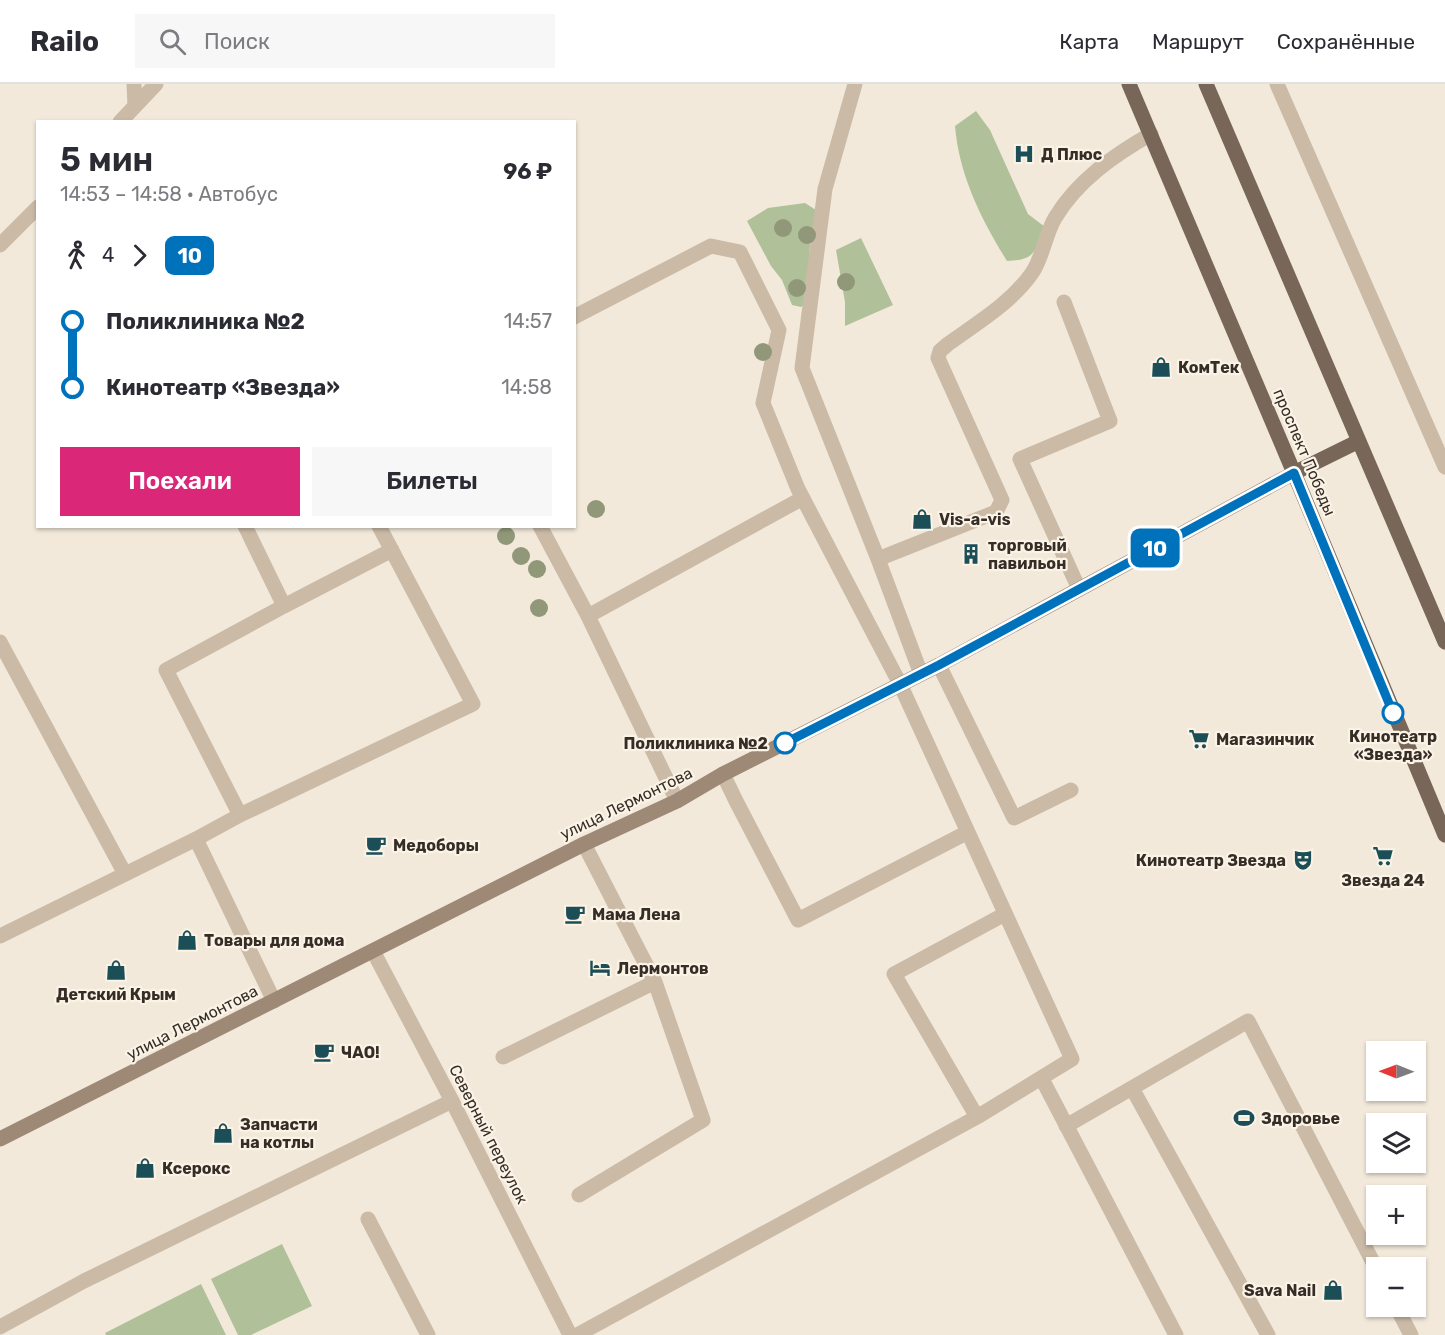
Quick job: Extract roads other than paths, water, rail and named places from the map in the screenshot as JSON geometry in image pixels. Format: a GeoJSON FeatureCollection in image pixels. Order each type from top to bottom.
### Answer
{"type":"FeatureCollection","features":[{"type":"Feature","properties":{"kind":"main road","name":"проспект Победы"},"geometry":{"type":"LineString","coordinates":[[1129,84],[1445,835]]}},
{"type":"Feature","properties":{"kind":"main road"},"geometry":{"type":"LineString","coordinates":[[1206,84],[1445,642]]}},
{"type":"Feature","properties":{"kind":"main road"},"geometry":{"type":"LineString","coordinates":[[1294,473],[1359,441]]}},
{"type":"Feature","properties":{"kind":"main road","name":"улица Лермонтова"},"geometry":{"type":"LineString","coordinates":[[0,1139],[584,844],[677,801],[723,774],[939,665],[1294,473]]}},
{"type":"Feature","properties":{"kind":"street"},"geometry":{"type":"LineString","coordinates":[[135,84],[135,105]]}},
{"type":"Feature","properties":{"kind":"street"},"geometry":{"type":"LineString","coordinates":[[122,120],[156,84]]}},
{"type":"Feature","properties":{"kind":"street"},"geometry":{"type":"LineString","coordinates":[[855,84],[825,189],[802,369],[921,674]]}},
{"type":"Feature","properties":{"kind":"street"},"geometry":{"type":"LineString","coordinates":[[1277,84],[1445,467]]}},
{"type":"Feature","properties":{"kind":"street"},"geometry":{"type":"LineString","coordinates":[[878,559],[981,520],[996,512],[1002,500],[938,358],[940,351],[1001,306],[1032,272],[1054,218],[1083,184],[1118,153],[1151,134]]}},
{"type":"Feature","properties":{"kind":"street"},"geometry":{"type":"LineString","coordinates":[[0,245],[36,209]]}},
{"type":"Feature","properties":{"kind":"street"},"geometry":{"type":"LineString","coordinates":[[576,316],[711,246],[740,252],[779,330],[763,403],[803,498],[900,684],[1072,1059],[976,1117],[577,1335]]}},
{"type":"Feature","properties":{"kind":"street"},"geometry":{"type":"LineString","coordinates":[[1064,302],[1110,421],[1020,459],[1079,589]]}},
{"type":"Feature","properties":{"kind":"street"},"geometry":{"type":"LineString","coordinates":[[588,616],[803,498]]}},
{"type":"Feature","properties":{"kind":"street"},"geometry":{"type":"LineString","coordinates":[[246,528],[284,606]]}},
{"type":"Feature","properties":{"kind":"street"},"geometry":{"type":"LineString","coordinates":[[0,936],[240,815],[473,704],[381,528]]}},
{"type":"Feature","properties":{"kind":"street"},"geometry":{"type":"LineString","coordinates":[[541,528],[588,616],[677,801]]}},
{"type":"Feature","properties":{"kind":"street"},"geometry":{"type":"LineString","coordinates":[[240,815],[166,670],[392,550]]}},
{"type":"Feature","properties":{"kind":"street"},"geometry":{"type":"LineString","coordinates":[[0,642],[125,874]]}},
{"type":"Feature","properties":{"kind":"street"},"geometry":{"type":"LineString","coordinates":[[939,665],[1014,818],[1071,790]]}},
{"type":"Feature","properties":{"kind":"street"},"geometry":{"type":"LineString","coordinates":[[723,774],[798,920],[968,832]]}},
{"type":"Feature","properties":{"kind":"street"},"geometry":{"type":"LineString","coordinates":[[196,839],[274,1001]]}},
{"type":"Feature","properties":{"kind":"street"},"geometry":{"type":"LineString","coordinates":[[579,1195],[703,1120],[655,982],[584,844]]}},
{"type":"Feature","properties":{"kind":"street"},"geometry":{"type":"LineString","coordinates":[[976,1117],[894,974],[1005,915]]}},
{"type":"Feature","properties":{"kind":"street","name":"Северный переулок"},"geometry":{"type":"LineString","coordinates":[[373,951],[452,1101],[570,1335]]}},
{"type":"Feature","properties":{"kind":"street"},"geometry":{"type":"LineString","coordinates":[[502,1057],[655,982]]}},
{"type":"Feature","properties":{"kind":"street"},"geometry":{"type":"LineString","coordinates":[[1066,1126],[1248,1021],[1370,1257]]}},
{"type":"Feature","properties":{"kind":"street"},"geometry":{"type":"LineString","coordinates":[[1042,1078],[1176,1335]]}},
{"type":"Feature","properties":{"kind":"street"},"geometry":{"type":"LineString","coordinates":[[1132,1088],[1268,1335]]}},
{"type":"Feature","properties":{"kind":"street"},"geometry":{"type":"LineString","coordinates":[[0,1327],[84,1281],[452,1101]]}},
{"type":"Feature","properties":{"kind":"street"},"geometry":{"type":"LineString","coordinates":[[368,1219],[428,1335]]}},
{"type":"Feature","properties":{"kind":"street"},"geometry":{"type":"LineString","coordinates":[[1402,1317],[1411,1335]]}},
{"type":"Feature","properties":{"kind":"place","name":"Д Плюс"},"geometry":{"type":"Point","coordinates":[1024,154]}},
{"type":"Feature","properties":{"kind":"place","name":"КомТек"},"geometry":{"type":"Point","coordinates":[1161,367]}},
{"type":"Feature","properties":{"kind":"place","name":"Vis-a-vis"},"geometry":{"type":"Point","coordinates":[922,519]}},
{"type":"Feature","properties":{"kind":"place","name":"торговый павильон"},"geometry":{"type":"Point","coordinates":[971,554]}},
{"type":"Feature","properties":{"kind":"place","name":"Кинотеатр «Звезда»"},"geometry":{"type":"Point","coordinates":[1393,713]}},
{"type":"Feature","properties":{"kind":"place","name":"Магазинчик"},"geometry":{"type":"Point","coordinates":[1199,739]}},
{"type":"Feature","properties":{"kind":"place","name":"Поликлиника №2"},"geometry":{"type":"Point","coordinates":[785,743]}},
{"type":"Feature","properties":{"kind":"place","name":"Медоборы"},"geometry":{"type":"Point","coordinates":[376,845]}},
{"type":"Feature","properties":{"kind":"place","name":"Звезда 24"},"geometry":{"type":"Point","coordinates":[1383,856]}},
{"type":"Feature","properties":{"kind":"place","name":"Кинотеатр Звезда"},"geometry":{"type":"Point","coordinates":[1303,860]}},
{"type":"Feature","properties":{"kind":"place","name":"Мама Лена"},"geometry":{"type":"Point","coordinates":[575,914]}},
{"type":"Feature","properties":{"kind":"place","name":"Товары для дома"},"geometry":{"type":"Point","coordinates":[187,940]}},
{"type":"Feature","properties":{"kind":"place","name":"Лермонтов"},"geometry":{"type":"Point","coordinates":[600,968]}},
{"type":"Feature","properties":{"kind":"place","name":"Детский Крым"},"geometry":{"type":"Point","coordinates":[116,970]}},
{"type":"Feature","properties":{"kind":"place","name":"ЧАО!"},"geometry":{"type":"Point","coordinates":[324,1052]}},
{"type":"Feature","properties":{"kind":"place","name":"Здоровье"},"geometry":{"type":"Point","coordinates":[1244,1118]}},
{"type":"Feature","properties":{"kind":"place","name":"Запчасти на котлы"},"geometry":{"type":"Point","coordinates":[223,1133]}},
{"type":"Feature","properties":{"kind":"place","name":"Ксерокс"},"geometry":{"type":"Point","coordinates":[145,1168]}},
{"type":"Feature","properties":{"kind":"place","name":"Sava Nail"},"geometry":{"type":"Point","coordinates":[1333,1290]}}]}
